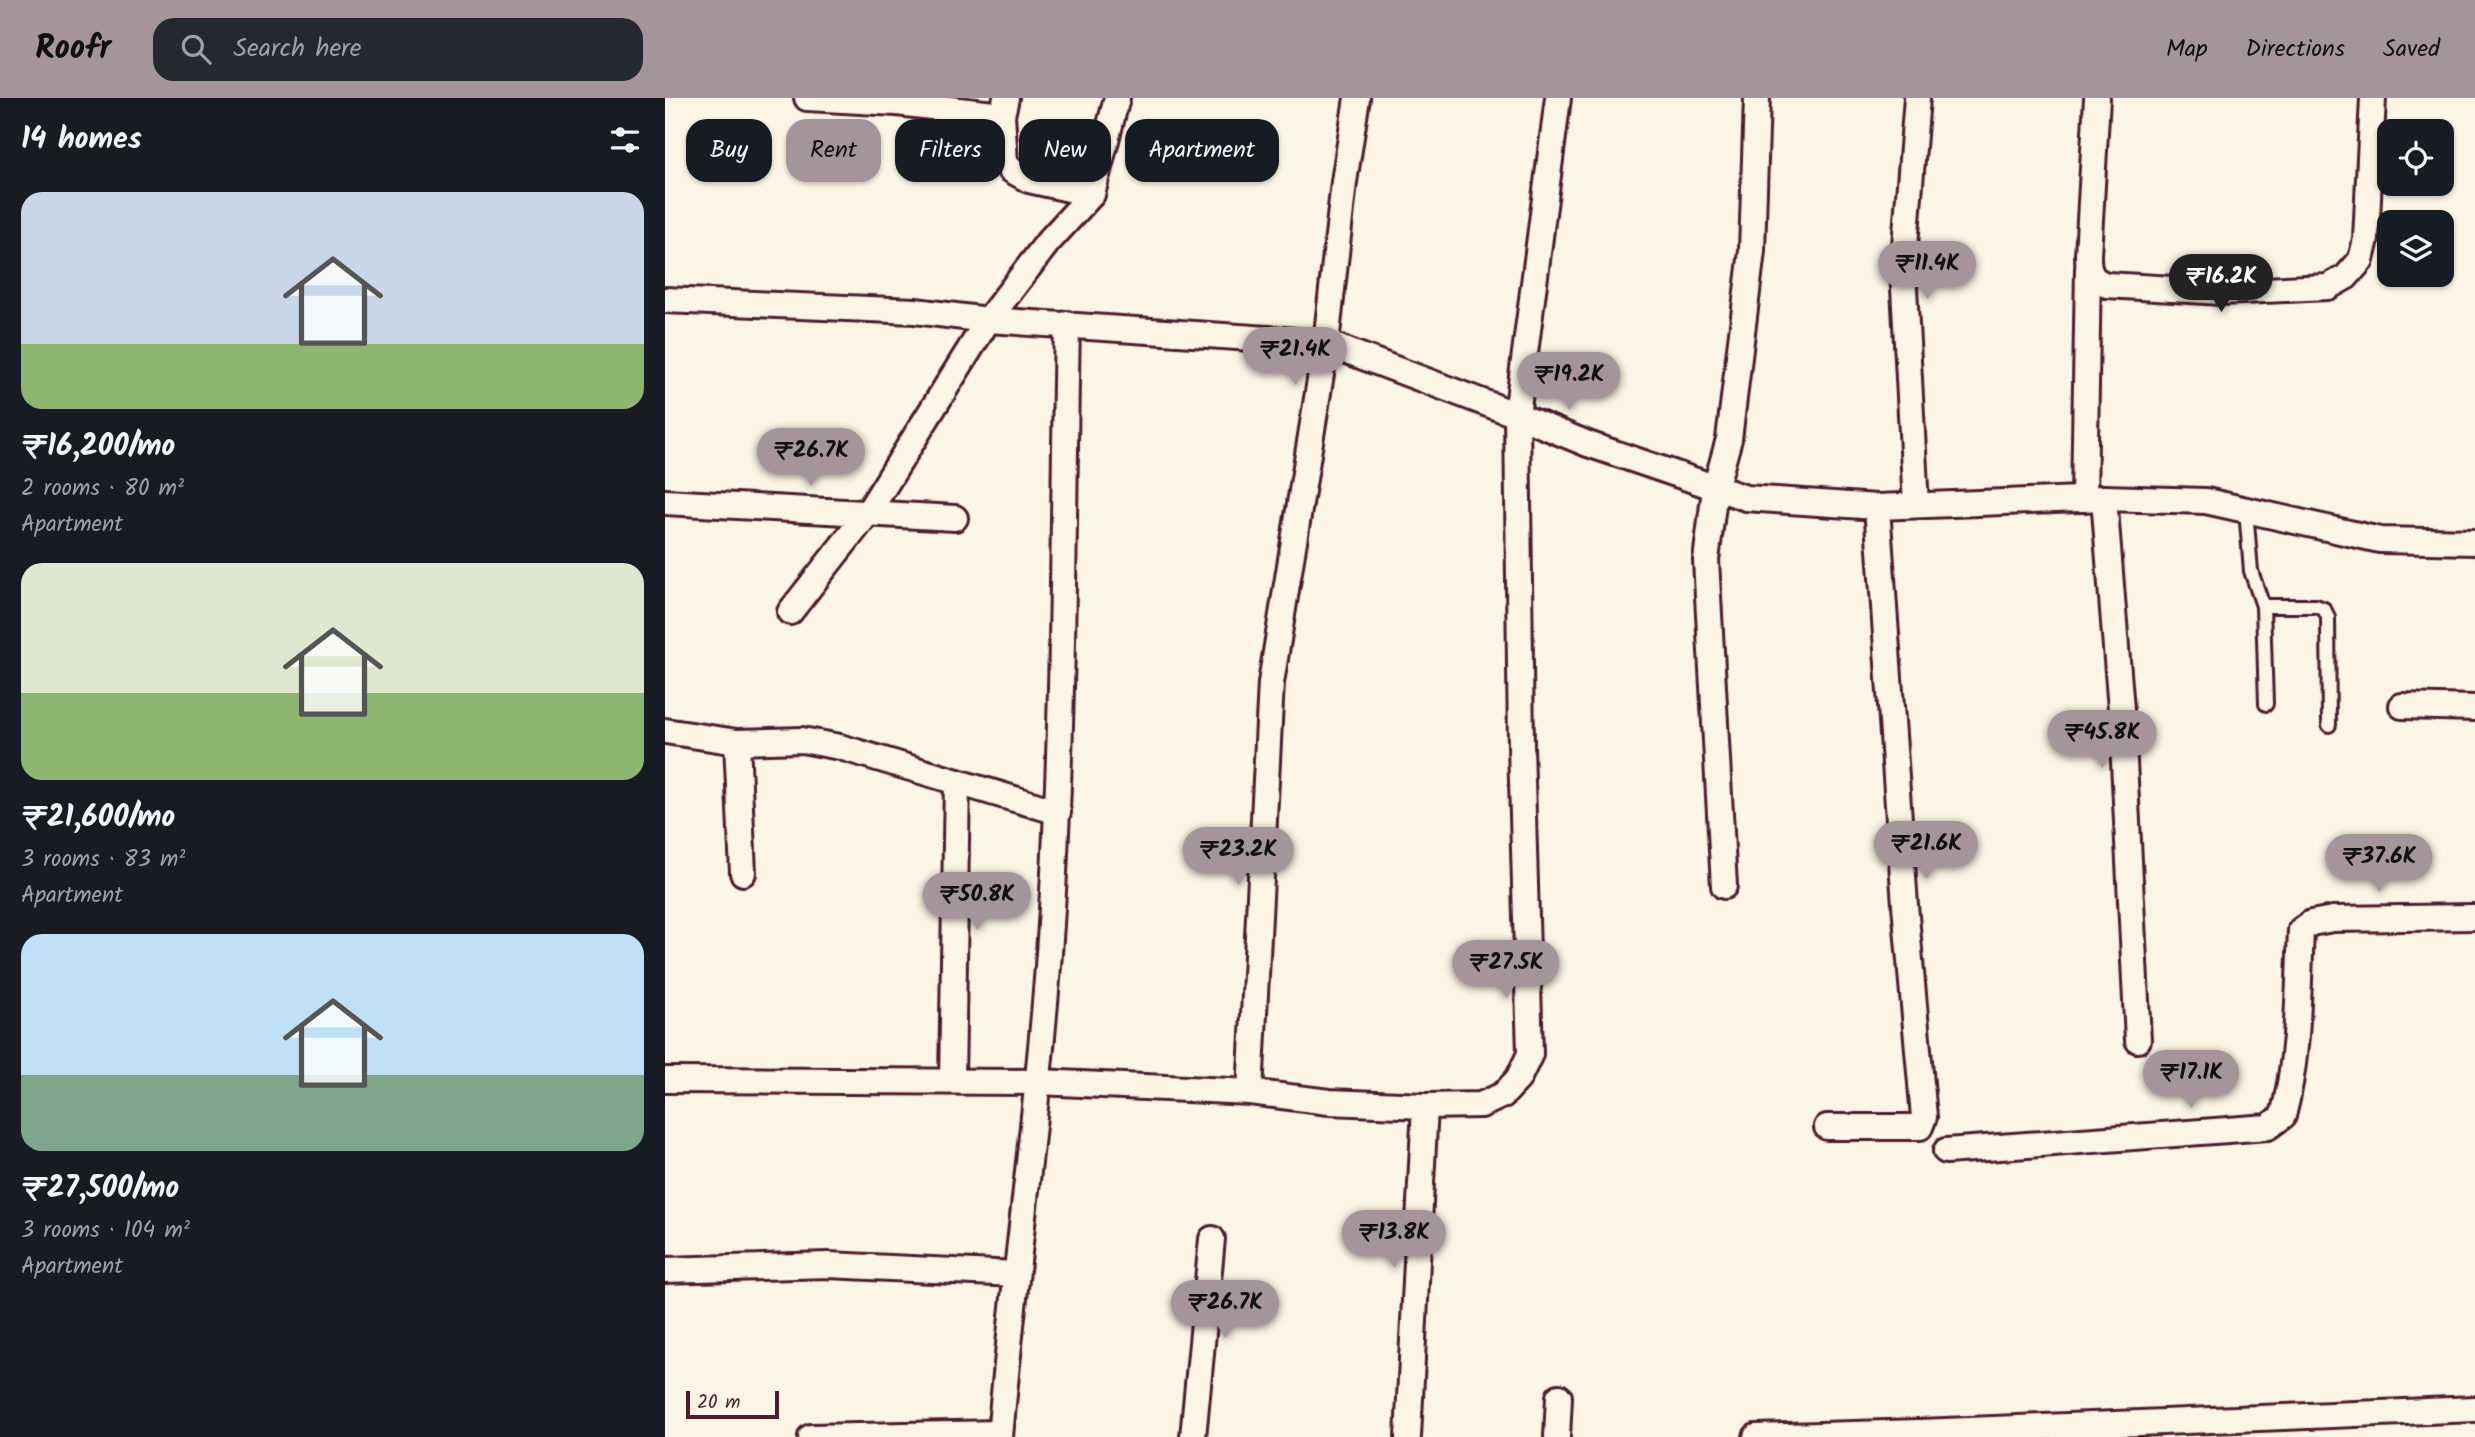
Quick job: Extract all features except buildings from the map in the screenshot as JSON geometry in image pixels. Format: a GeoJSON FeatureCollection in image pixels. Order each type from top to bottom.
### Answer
{"type":"FeatureCollection","features":[{"type":"Feature","properties":{"kind":"street"},"geometry":{"type":"LineString","coordinates":[[807,98],[1005,107],[1005,162],[1011,170],[1029,180],[1092,194]]}},
{"type":"Feature","properties":{"kind":"street"},"geometry":{"type":"LineString","coordinates":[[790,612],[867,514],[988,320],[1048,242],[1092,194],[1117,98]]}},
{"type":"Feature","properties":{"kind":"street"},"geometry":{"type":"LineString","coordinates":[[1250,1092],[1271,683],[1326,343],[1344,182],[1357,98]]}},
{"type":"Feature","properties":{"kind":"street"},"geometry":{"type":"LineString","coordinates":[[665,1080],[1039,1082],[1250,1092],[1329,1102],[1425,1106],[1481,1105],[1503,1095],[1518,1079],[1530,1054],[1520,720],[1517,415],[1558,98]]}},
{"type":"Feature","properties":{"kind":"street"},"geometry":{"type":"LineString","coordinates":[[1724,886],[1706,560],[1715,489],[1729,439],[1752,251],[1757,98]]}},
{"type":"Feature","properties":{"kind":"street"},"geometry":{"type":"LineString","coordinates":[[1916,505],[1903,270],[1917,98]]}},
{"type":"Feature","properties":{"kind":"street"},"geometry":{"type":"LineString","coordinates":[[2097,98],[2088,269],[2094,498],[2122,722],[2138,1040]]}},
{"type":"Feature","properties":{"kind":"street"},"geometry":{"type":"LineString","coordinates":[[2088,269],[2098,282],[2107,285],[2222,292],[2328,287],[2346,277],[2361,260],[2366,239],[2373,98]]}},
{"type":"Feature","properties":{"kind":"street"},"geometry":{"type":"LineString","coordinates":[[665,300],[915,311],[988,320],[1326,343],[1588,444],[1746,498],[1877,507],[2094,498],[2206,501],[2380,540],[2475,542]]}},
{"type":"Feature","properties":{"kind":"street"},"geometry":{"type":"LineString","coordinates":[[811,1437],[1000,1435],[1039,1082],[1058,812],[1067,324]]}},
{"type":"Feature","properties":{"kind":"street"},"geometry":{"type":"LineString","coordinates":[[665,502],[955,518]]}},
{"type":"Feature","properties":{"kind":"street"},"geometry":{"type":"LineString","coordinates":[[1827,1127],[1920,1127],[1924,1117],[1905,905],[1877,507]]}},
{"type":"Feature","properties":{"kind":"street"},"geometry":{"type":"LineString","coordinates":[[2402,706],[2475,708]]}},
{"type":"Feature","properties":{"kind":"street"},"geometry":{"type":"LineString","coordinates":[[665,731],[737,742],[802,740],[840,747],[1058,812]]}},
{"type":"Feature","properties":{"kind":"street"},"geometry":{"type":"LineString","coordinates":[[737,742],[743,873]]}},
{"type":"Feature","properties":{"kind":"street"},"geometry":{"type":"LineString","coordinates":[[952,1081],[957,782]]}},
{"type":"Feature","properties":{"kind":"street"},"geometry":{"type":"LineString","coordinates":[[1946,1151],[2268,1127],[2283,1116],[2290,1090],[2301,930],[2311,923],[2333,919],[2475,917]]}},
{"type":"Feature","properties":{"kind":"street"},"geometry":{"type":"LineString","coordinates":[[1408,1437],[1425,1106]]}},
{"type":"Feature","properties":{"kind":"street"},"geometry":{"type":"LineString","coordinates":[[1193,1437],[1212,1238]]}},
{"type":"Feature","properties":{"kind":"street"},"geometry":{"type":"LineString","coordinates":[[665,1270],[828,1265],[1016,1274]]}},
{"type":"Feature","properties":{"kind":"street"},"geometry":{"type":"LineString","coordinates":[[1557,1437],[1559,1397]]}},
{"type":"Feature","properties":{"kind":"street"},"geometry":{"type":"LineString","coordinates":[[1756,1437],[1919,1434],[2475,1409]]}},
{"type":"Feature","properties":{"kind":"lane"},"geometry":{"type":"LineString","coordinates":[[2246,510],[2251,571],[2263,606],[2266,705]]}},
{"type":"Feature","properties":{"kind":"lane"},"geometry":{"type":"LineString","coordinates":[[2263,606],[2316,606],[2324,609],[2328,617],[2329,725]]}}]}
